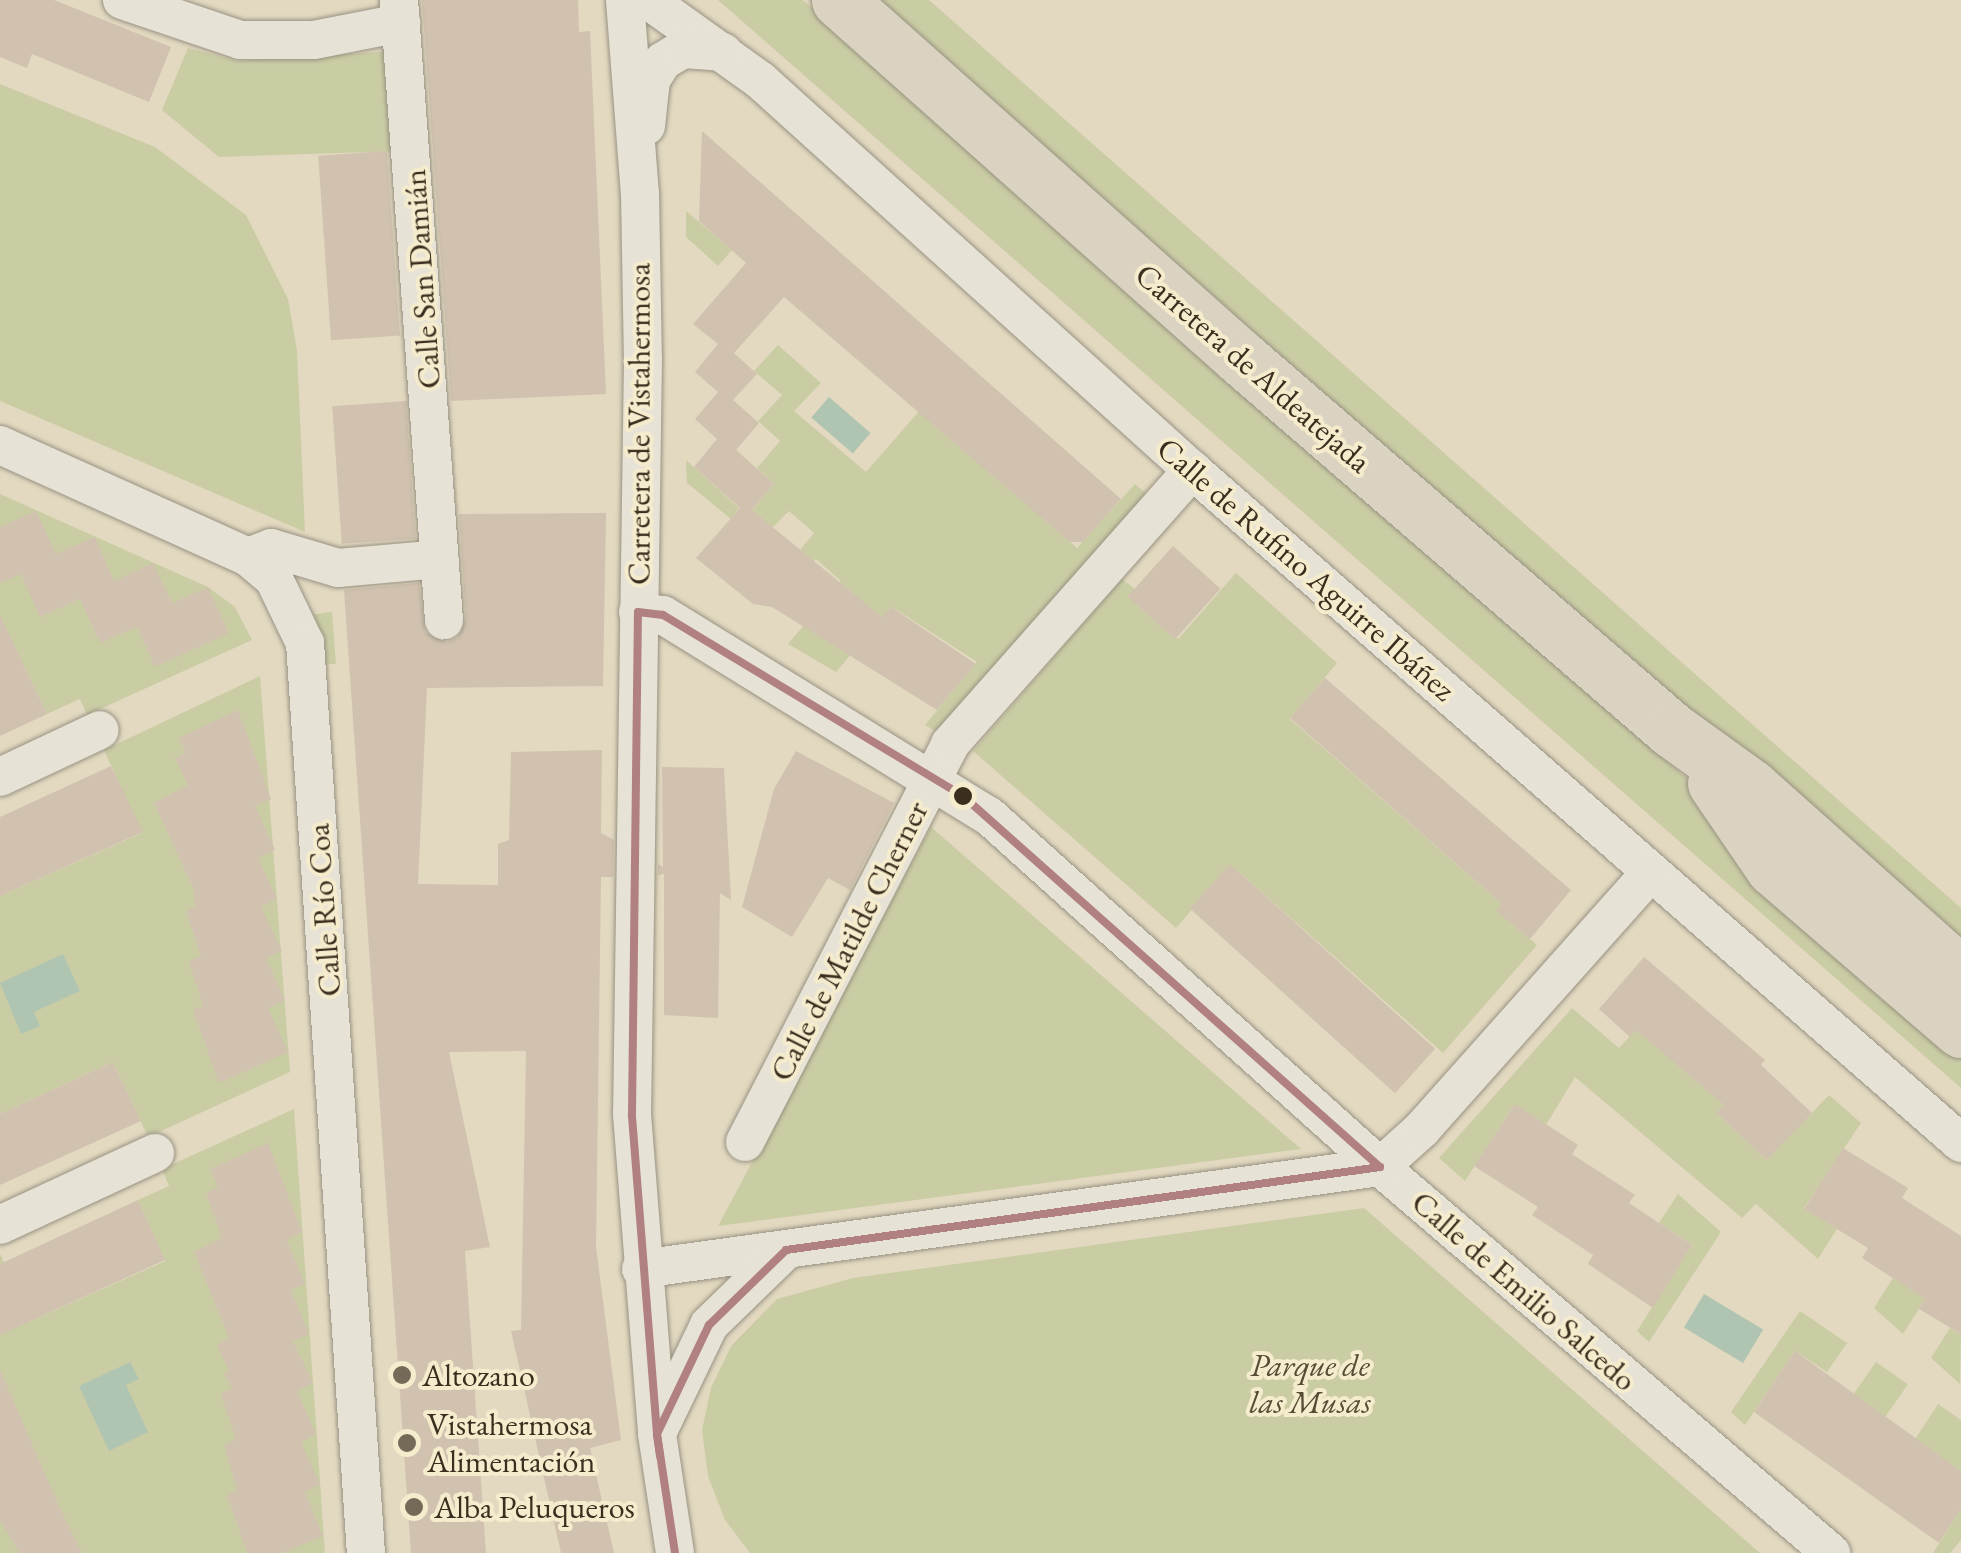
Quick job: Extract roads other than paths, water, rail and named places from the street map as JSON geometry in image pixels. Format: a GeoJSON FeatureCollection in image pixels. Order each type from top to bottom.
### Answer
{"type":"FeatureCollection","features":[{"type":"Feature","properties":{"kind":"main road","name":"Carretera de Aldeatejada"},"geometry":{"type":"LineString","coordinates":[[839,0],[1672,730],[1750,787],[1961,974]]}},
{"type":"Feature","properties":{"kind":"main road","name":"Carretera de Aldeatejada"},"geometry":{"type":"LineString","coordinates":[[1672,730],[1773,868],[1961,1030]]}},
{"type":"Feature","properties":{"kind":"street"},"geometry":{"type":"LineString","coordinates":[[122,0],[240,40],[314,40],[400,12]]}},
{"type":"Feature","properties":{"kind":"street","name":"Carretera de Vistahermosa"},"geometry":{"type":"LineString","coordinates":[[625,0],[640,193],[632,1114],[641,1269],[657,1434],[672,1510],[675,1553]]}},
{"type":"Feature","properties":{"kind":"street","name":"Calle de Rufino Aguirre Ibáñez"},"geometry":{"type":"LineString","coordinates":[[648,0],[724,52],[1192,470],[1961,1144]]}},
{"type":"Feature","properties":{"kind":"street","name":"Calle San Damián"},"geometry":{"type":"LineString","coordinates":[[400,12],[444,620]]}},
{"type":"Feature","properties":{"kind":"street","name":"Carretera de Vistahermosa"},"geometry":{"type":"LineString","coordinates":[[640,193],[651,80],[663,61],[683,50],[724,52]]}},
{"type":"Feature","properties":{"kind":"street","name":"Calle Río Coa"},"geometry":{"type":"LineString","coordinates":[[0,445],[248,556],[274,579],[290,609],[309,674],[366,1553]]}},
{"type":"Feature","properties":{"kind":"street","name":"Calle de Matilde Cherner"},"geometry":{"type":"LineString","coordinates":[[745,1142],[950,744],[1192,470]]}},
{"type":"Feature","properties":{"kind":"street"},"geometry":{"type":"LineString","coordinates":[[248,556],[270,548],[338,568],[440,559]]}},
{"type":"Feature","properties":{"kind":"street","name":"Calle de Emilio Salcedo"},"geometry":{"type":"LineString","coordinates":[[638,612],[664,615],[989,816],[1380,1167],[1831,1553]]}},
{"type":"Feature","properties":{"kind":"street"},"geometry":{"type":"LineString","coordinates":[[0,776],[100,730]]}},
{"type":"Feature","properties":{"kind":"street"},"geometry":{"type":"LineString","coordinates":[[641,1269],[1380,1167],[1422,1130],[1651,872]]}},
{"type":"Feature","properties":{"kind":"street"},"geometry":{"type":"LineString","coordinates":[[0,1225],[155,1153]]}},
{"type":"Feature","properties":{"kind":"street"},"geometry":{"type":"LineString","coordinates":[[657,1434],[710,1325],[786,1250]]}},
{"type":"Feature","properties":{"kind":"street","name":"Carretera de Vistahermosa"},"geometry":{"type":"LineString","coordinates":[[672,1510],[704,1553]]}},
{"type":"Feature","properties":{"kind":"place","name":"Altozano"},"geometry":{"type":"Point","coordinates":[402,1375]}},
{"type":"Feature","properties":{"kind":"place","name":"Vistahermosa Alimentación"},"geometry":{"type":"Point","coordinates":[407,1443]}},
{"type":"Feature","properties":{"kind":"place","name":"Alba Peluqueros"},"geometry":{"type":"Point","coordinates":[414,1507]}},
{"type":"Feature","properties":{"kind":"park label","name":"Parque de las Musas"},"geometry":{"type":"Point","coordinates":[1310,1384]}}]}
